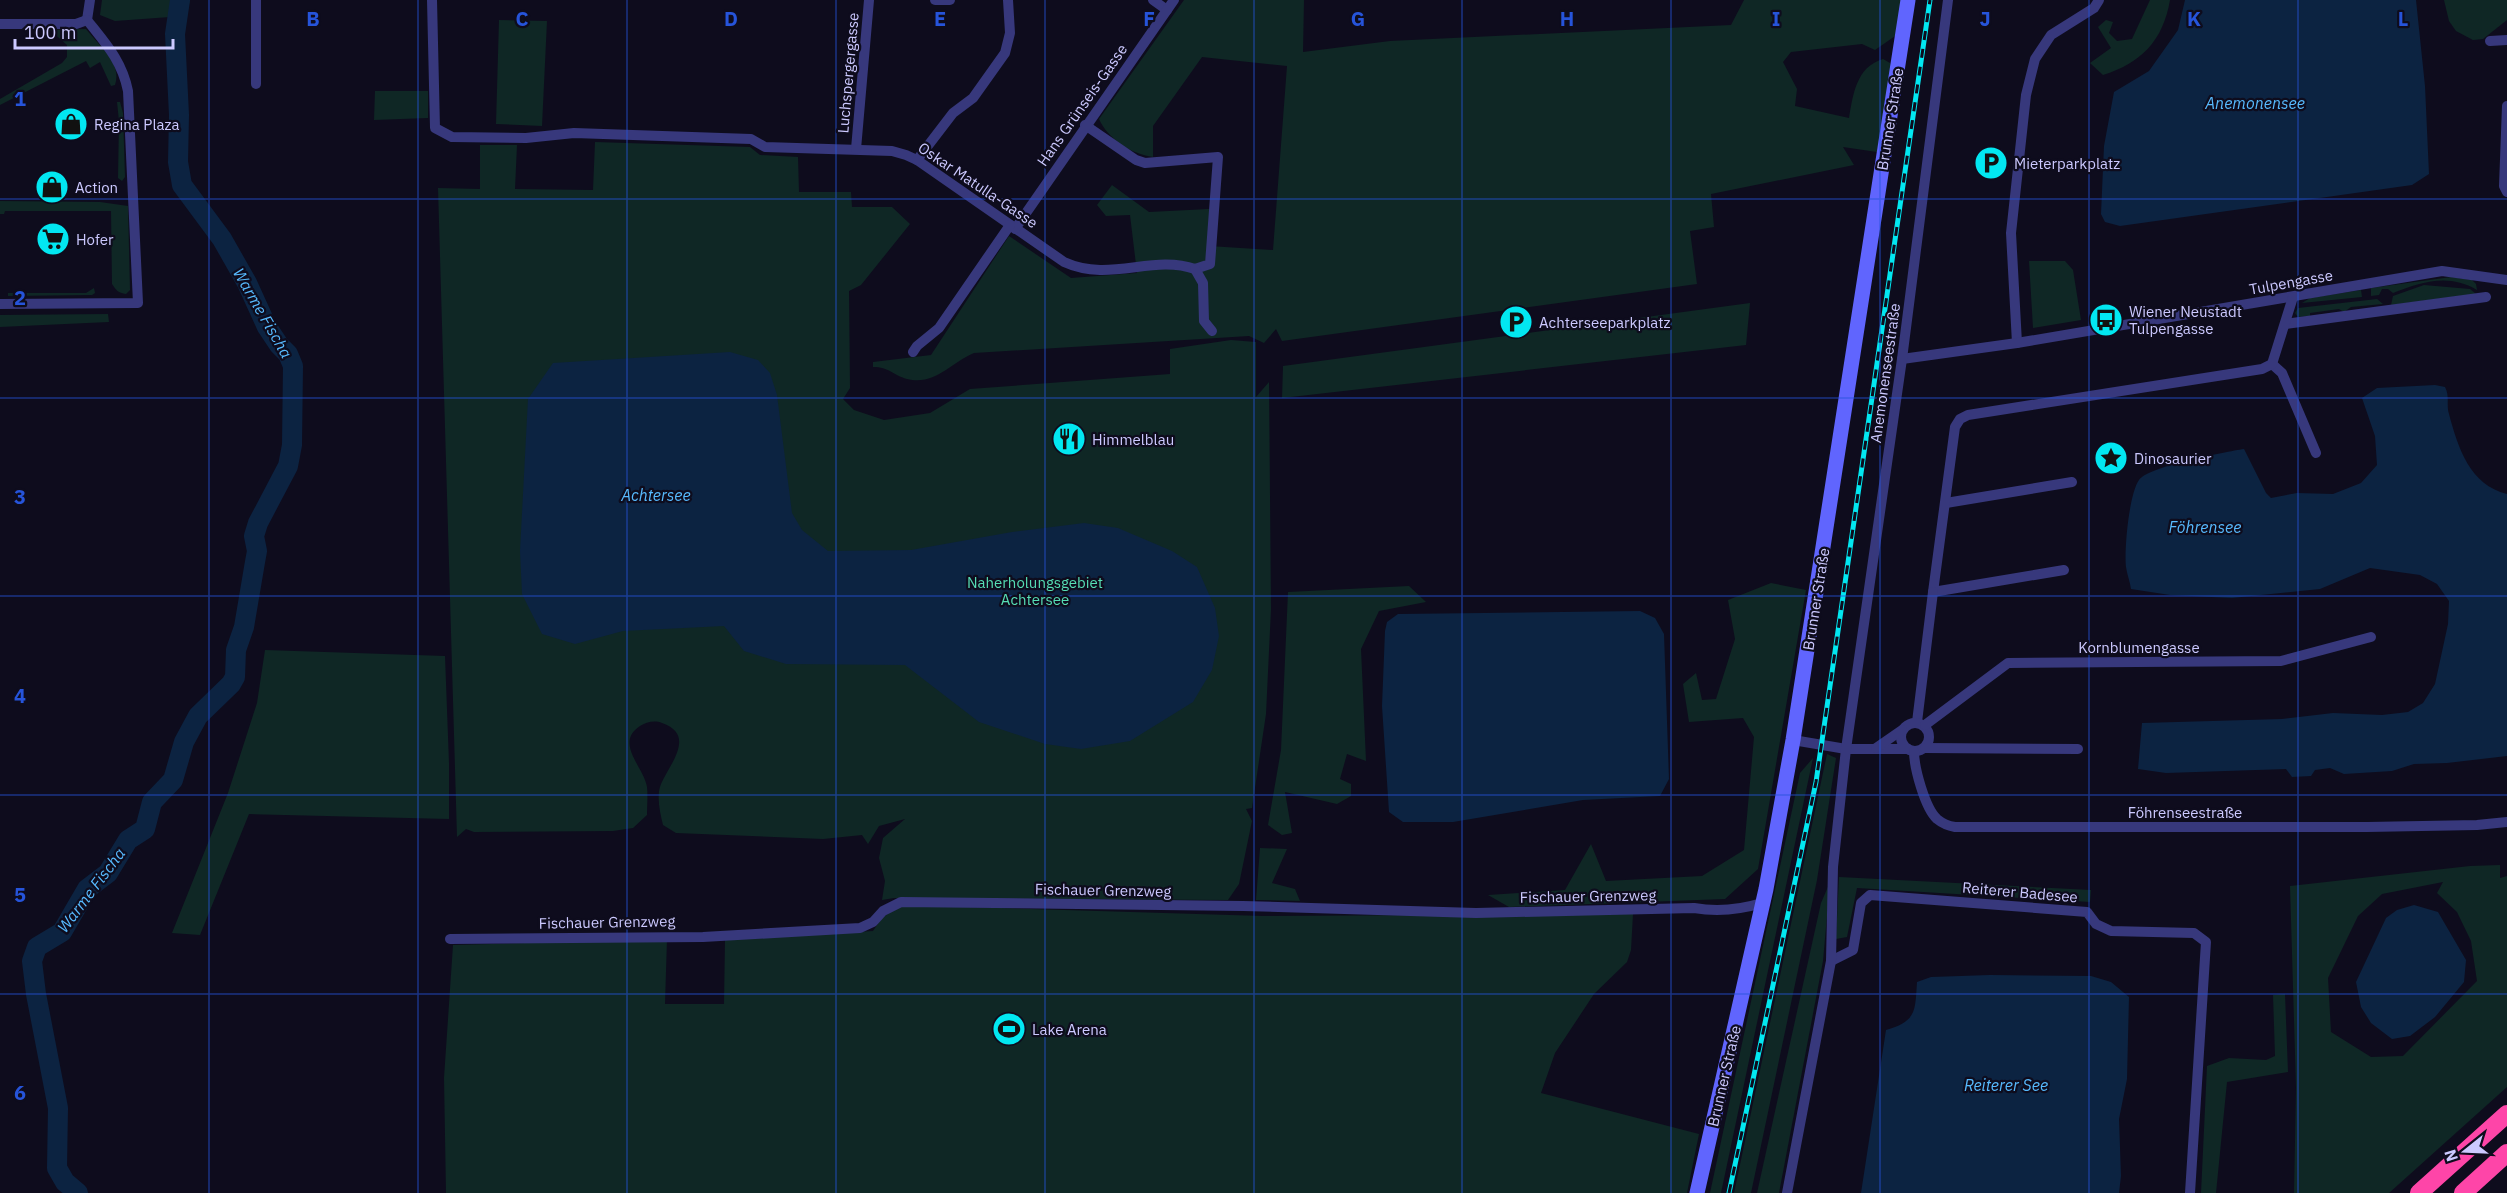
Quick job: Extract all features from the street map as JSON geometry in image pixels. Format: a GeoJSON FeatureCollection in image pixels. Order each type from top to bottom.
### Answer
{"type":"FeatureCollection","features":[{"type":"Feature","properties":{"kind":"highway"},"geometry":{"type":"LineString","coordinates":[[2419,1193],[2507,1114]]}},
{"type":"Feature","properties":{"kind":"highway"},"geometry":{"type":"LineString","coordinates":[[2463,1193],[2507,1153]]}},
{"type":"Feature","properties":{"kind":"main road","name":"Brunner Straße"},"geometry":{"type":"LineString","coordinates":[[1698,1193],[1762,903],[1793,740],[1908,0]]}},
{"type":"Feature","properties":{"kind":"street"},"geometry":{"type":"LineString","coordinates":[[0,304],[138,303],[128,92],[124,73],[118,61],[87,20],[90,0]]}},
{"type":"Feature","properties":{"kind":"street"},"geometry":{"type":"LineString","coordinates":[[256,0],[256,84]]}},
{"type":"Feature","properties":{"kind":"street","name":"Oskar Matulla-Gasse"},"geometry":{"type":"LineString","coordinates":[[432,0],[435,128],[452,137],[526,138],[574,133],[752,140],[765,147],[892,151],[906,154],[917,160],[1064,262],[1078,268],[1097,272],[1180,264],[1195,269],[1210,264],[1218,158],[1144,163],[1136,160],[1085,125]]}},
{"type":"Feature","properties":{"kind":"street","name":"Luchspergergasse"},"geometry":{"type":"LineString","coordinates":[[856,149],[869,0]]}},
{"type":"Feature","properties":{"kind":"street"},"geometry":{"type":"LineString","coordinates":[[935,0],[950,0]]}},
{"type":"Feature","properties":{"kind":"street"},"geometry":{"type":"LineString","coordinates":[[917,160],[953,113],[973,98],[1005,53],[1010,33],[1008,0]]}},
{"type":"Feature","properties":{"kind":"street"},"geometry":{"type":"LineString","coordinates":[[1153,0],[1167,10]]}},
{"type":"Feature","properties":{"kind":"street","name":"Hans Grünseis-Gasse"},"geometry":{"type":"LineString","coordinates":[[913,352],[939,328],[1174,0]]}},
{"type":"Feature","properties":{"kind":"street","name":"Anemonenseestraße"},"geometry":{"type":"LineString","coordinates":[[1846,749],[1902,359],[1948,0]]}},
{"type":"Feature","properties":{"kind":"street"},"geometry":{"type":"LineString","coordinates":[[2017,343],[2011,233],[2026,95],[2035,59],[2051,34],[2094,8],[2099,0]]}},
{"type":"Feature","properties":{"kind":"street"},"geometry":{"type":"LineString","coordinates":[[0,24],[76,24],[87,20]]}},
{"type":"Feature","properties":{"kind":"street"},"geometry":{"type":"LineString","coordinates":[[2490,41],[2507,40]]}},
{"type":"Feature","properties":{"kind":"street"},"geometry":{"type":"LineString","coordinates":[[2507,106],[2504,186],[2507,192]]}},
{"type":"Feature","properties":{"kind":"street"},"geometry":{"type":"LineString","coordinates":[[1195,269],[1203,283],[1204,321],[1212,331]]}},
{"type":"Feature","properties":{"kind":"street","name":"Tulpengasse"},"geometry":{"type":"LineString","coordinates":[[1902,359],[2017,343],[2442,271],[2507,280]]}},
{"type":"Feature","properties":{"kind":"street"},"geometry":{"type":"LineString","coordinates":[[1915,749],[1930,739],[1921,724],[1933,592],[1955,427],[1960,419],[1968,415],[2262,369],[2272,364],[2293,297]]}},
{"type":"Feature","properties":{"kind":"street"},"geometry":{"type":"LineString","coordinates":[[2285,324],[2486,297]]}},
{"type":"Feature","properties":{"kind":"street"},"geometry":{"type":"LineString","coordinates":[[2272,364],[2282,374],[2316,453]]}},
{"type":"Feature","properties":{"kind":"street"},"geometry":{"type":"LineString","coordinates":[[1946,503],[2072,482]]}},
{"type":"Feature","properties":{"kind":"street"},"geometry":{"type":"LineString","coordinates":[[1933,592],[2064,570]]}},
{"type":"Feature","properties":{"kind":"street","name":"Kornblumengasse"},"geometry":{"type":"LineString","coordinates":[[1921,724],[2008,663],[2281,661],[2371,637]]}},
{"type":"Feature","properties":{"kind":"street"},"geometry":{"type":"LineString","coordinates":[[1875,748],[1908,724],[1921,724]]}},
{"type":"Feature","properties":{"kind":"street"},"geometry":{"type":"LineString","coordinates":[[1902,730],[1901,739],[1915,749]]}},
{"type":"Feature","properties":{"kind":"street"},"geometry":{"type":"LineString","coordinates":[[1793,740],[1846,749],[2078,749]]}},
{"type":"Feature","properties":{"kind":"street"},"geometry":{"type":"LineString","coordinates":[[1787,1193],[1831,961],[1833,867],[1846,749]]}},
{"type":"Feature","properties":{"kind":"street","name":"Föhrenseestraße"},"geometry":{"type":"LineString","coordinates":[[1915,749],[1914,764],[1929,808],[1936,819],[1955,827],[2367,827],[2477,825],[2507,822]]}},
{"type":"Feature","properties":{"kind":"street","name":"Reiterer Badesee"},"geometry":{"type":"LineString","coordinates":[[1831,961],[1853,950],[1861,903],[1870,895],[2087,912],[2096,924],[2111,932],[2194,933],[2206,942],[2190,1193]]}},
{"type":"Feature","properties":{"kind":"street","name":"Fischauer Grenzweg"},"geometry":{"type":"LineString","coordinates":[[450,939],[703,937],[860,928],[873,922],[883,911],[901,902],[1243,906],[1476,913],[1694,908],[1715,912],[1745,909],[1762,903]]}},
{"type":"Feature","properties":{"kind":"green space"},"geometry":{"type":"Polygon","coordinates":[[[102,0],[190,0],[186,20],[170,17],[115,21],[100,15],[102,0]]]}},
{"type":"Feature","properties":{"kind":"green space"},"geometry":{"type":"Polygon","coordinates":[[[1184,0],[1304,0],[1303,52],[1390,41],[1731,25],[1744,0],[1902,0],[1898,34],[1875,50],[1862,44],[1791,52],[1783,62],[1797,89],[1795,106],[1849,118],[1854,91],[1861,75],[1867,68],[1883,59],[1890,63],[1893,71],[1877,152],[1843,147],[1854,165],[1711,194],[1714,227],[1690,231],[1697,284],[1282,341],[1276,329],[1264,343],[1249,336],[974,353],[934,376],[917,380],[907,379],[883,368],[873,367],[873,362],[931,355],[1009,236],[1071,278],[1137,273],[1130,215],[1106,216],[1097,205],[1112,185],[1149,212],[1209,209],[1209,246],[1273,250],[1287,66],[1202,57],[1153,126],[1153,157],[1137,153],[1121,144],[1108,133],[1099,119],[1184,0]]]}},
{"type":"Feature","properties":{"kind":"green space"},"geometry":{"type":"Polygon","coordinates":[[[2150,0],[2170,0],[2167,15],[2156,39],[2129,64],[2103,75],[2090,63],[2111,48],[2098,27],[2106,20],[2113,22],[2109,33],[2117,41],[2132,39],[2150,0]]]}},
{"type":"Feature","properties":{"kind":"green space"},"geometry":{"type":"Polygon","coordinates":[[[2444,0],[2507,0],[2507,20],[2483,39],[2473,40],[2456,31],[2449,21],[2444,0]]]}},
{"type":"Feature","properties":{"kind":"green space"},"geometry":{"type":"Polygon","coordinates":[[[499,20],[547,21],[542,126],[496,124],[499,20]]]}},
{"type":"Feature","properties":{"kind":"green space"},"geometry":{"type":"Polygon","coordinates":[[[86,29],[113,62],[117,77],[115,85],[111,86],[100,62],[90,68],[86,61],[0,105],[0,99],[62,63],[67,57],[67,45],[50,30],[86,29]]]}},
{"type":"Feature","properties":{"kind":"green space"},"geometry":{"type":"Polygon","coordinates":[[[375,91],[428,91],[428,118],[374,120],[375,91]]]}},
{"type":"Feature","properties":{"kind":"green space"},"geometry":{"type":"Polygon","coordinates":[[[117,102],[120,102],[123,113],[125,177],[122,181],[118,178],[117,102]]]}},
{"type":"Feature","properties":{"kind":"green space","name":"Naherholungsgebiet Achtersee"},"geometry":{"type":"Polygon","coordinates":[[[595,142],[750,147],[760,155],[798,157],[799,192],[851,192],[852,207],[892,207],[910,224],[861,285],[849,291],[850,388],[843,399],[854,410],[884,420],[930,413],[970,389],[1170,374],[1170,349],[1231,340],[1256,342],[1256,397],[1269,382],[1271,609],[1266,714],[1252,808],[1246,809],[1252,821],[1239,884],[1228,900],[894,898],[882,900],[885,881],[879,858],[883,838],[905,819],[879,826],[868,844],[862,835],[823,839],[676,833],[663,825],[659,794],[661,784],[678,751],[678,735],[672,728],[656,722],[640,726],[630,740],[630,747],[647,787],[647,815],[633,828],[613,831],[474,832],[466,829],[457,837],[438,188],[480,189],[480,145],[517,145],[515,189],[593,190],[595,142]]]}},
{"type":"Feature","properties":{"kind":"green space"},"geometry":{"type":"Polygon","coordinates":[[[0,201],[100,202],[128,206],[130,290],[126,294],[121,293],[112,284],[111,211],[5,211],[4,214],[0,214],[0,201]]]}},
{"type":"Feature","properties":{"kind":"green space"},"geometry":{"type":"Polygon","coordinates":[[[2029,261],[2065,261],[2073,270],[2081,320],[2033,328],[2029,261]]]}},
{"type":"Feature","properties":{"kind":"green space"},"geometry":{"type":"Polygon","coordinates":[[[2451,277],[2472,280],[2477,290],[2456,282],[2435,281],[2393,293],[2388,289],[2382,289],[2379,295],[2371,296],[2371,288],[2451,277]]]}},
{"type":"Feature","properties":{"kind":"green space"},"geometry":{"type":"Polygon","coordinates":[[[2424,285],[2470,289],[2476,294],[2391,305],[2393,296],[2424,285]]]}},
{"type":"Feature","properties":{"kind":"green space"},"geometry":{"type":"Polygon","coordinates":[[[94,288],[95,293],[92,295],[8,296],[8,293],[86,293],[94,288]]]}},
{"type":"Feature","properties":{"kind":"green space"},"geometry":{"type":"Polygon","coordinates":[[[2361,290],[2362,297],[2302,303],[2310,298],[2361,290]]]}},
{"type":"Feature","properties":{"kind":"green space"},"geometry":{"type":"Polygon","coordinates":[[[2377,299],[2383,304],[2351,307],[2344,312],[2339,309],[2310,313],[2310,316],[2298,317],[2295,313],[2298,308],[2377,299]]]}},
{"type":"Feature","properties":{"kind":"green space"},"geometry":{"type":"Polygon","coordinates":[[[1750,303],[1746,345],[1282,398],[1283,366],[1750,303]]]}},
{"type":"Feature","properties":{"kind":"green space"},"geometry":{"type":"Polygon","coordinates":[[[108,314],[109,322],[0,327],[0,315],[108,314]]]}},
{"type":"Feature","properties":{"kind":"green space"},"geometry":{"type":"Polygon","coordinates":[[[1771,583],[1806,590],[1758,869],[1725,899],[1509,907],[1488,895],[1565,890],[1591,844],[1606,881],[1702,876],[1744,850],[1754,737],[1743,718],[1689,722],[1683,684],[1696,673],[1702,700],[1716,699],[1735,639],[1728,600],[1771,583]]]}},
{"type":"Feature","properties":{"kind":"green space"},"geometry":{"type":"Polygon","coordinates":[[[1409,586],[1426,602],[1379,611],[1361,649],[1366,761],[1347,754],[1340,779],[1351,784],[1351,796],[1337,804],[1285,792],[1292,833],[1282,835],[1268,825],[1281,750],[1288,592],[1409,586]]]}},
{"type":"Feature","properties":{"kind":"green space"},"geometry":{"type":"Polygon","coordinates":[[[265,650],[445,656],[449,819],[249,814],[200,935],[172,933],[228,793],[257,703],[265,650]]]}},
{"type":"Feature","properties":{"kind":"green space"},"geometry":{"type":"Polygon","coordinates":[[[1827,754],[1836,758],[1817,880],[1751,1193],[1734,1193],[1827,754]]]}},
{"type":"Feature","properties":{"kind":"green space"},"geometry":{"type":"Polygon","coordinates":[[[1813,758],[1721,1193],[1710,1193],[1800,773],[1813,758]]]}},
{"type":"Feature","properties":{"kind":"green space"},"geometry":{"type":"Polygon","coordinates":[[[1260,848],[1287,849],[1272,883],[1295,889],[1300,901],[1256,900],[1260,848]]]}},
{"type":"Feature","properties":{"kind":"green space"},"geometry":{"type":"Polygon","coordinates":[[[2500,865],[2500,878],[2507,876],[2507,1087],[2389,1193],[2294,1193],[2296,1088],[2290,886],[2470,866],[2500,865]],[[2443,882],[2382,894],[2358,916],[2328,978],[2331,1032],[2371,1057],[2403,1056],[2477,981],[2471,941],[2457,912],[2437,893],[2443,882]]]}},
{"type":"Feature","properties":{"kind":"green space"},"geometry":{"type":"Polygon","coordinates":[[[1839,877],[2091,890],[2090,902],[1857,888],[1847,937],[1836,939],[1839,877]]]}},
{"type":"Feature","properties":{"kind":"green space"},"geometry":{"type":"Polygon","coordinates":[[[1830,882],[1823,961],[1779,1193],[1757,1193],[1821,903],[1830,882]]]}},
{"type":"Feature","properties":{"kind":"green space","name":"Lake Arena"},"geometry":{"type":"Polygon","coordinates":[[[899,905],[1263,916],[1633,914],[1631,950],[1627,962],[1594,994],[1555,1053],[1541,1093],[1699,1134],[1687,1193],[446,1193],[444,1078],[453,945],[667,939],[665,1004],[724,1004],[725,940],[873,931],[881,919],[899,905]]]}},
{"type":"Feature","properties":{"kind":"green space"},"geometry":{"type":"Polygon","coordinates":[[[2285,994],[2288,1072],[2227,1082],[2216,1193],[2201,1193],[2207,1066],[2229,1058],[2266,1060],[2275,1056],[2273,995],[2285,994]]]}},
{"type":"Feature","properties":{"kind":"water","name":"Anemonensee"},"geometry":{"type":"Polygon","coordinates":[[[2185,0],[2416,0],[2425,86],[2429,174],[2412,185],[2120,226],[2105,222],[2101,214],[2104,146],[2114,92],[2149,71],[2178,30],[2185,0]]]}},
{"type":"Feature","properties":{"kind":"water","name":"Achtersee"},"geometry":{"type":"Polygon","coordinates":[[[730,352],[758,360],[770,373],[777,395],[792,513],[802,530],[828,551],[911,550],[1012,532],[1084,523],[1118,528],[1172,551],[1197,567],[1215,608],[1219,636],[1212,670],[1193,702],[1130,741],[1081,749],[1045,744],[979,722],[905,665],[786,664],[744,651],[724,626],[623,631],[575,644],[542,634],[522,594],[520,551],[528,399],[553,363],[730,352]]]}},
{"type":"Feature","properties":{"kind":"water","name":"Föhrensee"},"geometry":{"type":"Polygon","coordinates":[[[2435,385],[2445,387],[2448,411],[2457,440],[2475,474],[2494,489],[2507,494],[2507,756],[2447,763],[2414,764],[2392,771],[2344,774],[2330,768],[2315,770],[2311,776],[2292,777],[2286,769],[2166,773],[2138,769],[2142,723],[2282,719],[2333,713],[2382,715],[2408,712],[2423,703],[2435,684],[2448,624],[2449,601],[2437,584],[2420,575],[2370,568],[2320,589],[2232,598],[2170,595],[2131,589],[2126,567],[2126,548],[2132,497],[2139,480],[2146,475],[2188,460],[2244,449],[2266,493],[2271,498],[2297,493],[2333,494],[2361,483],[2377,465],[2375,436],[2362,398],[2377,388],[2435,385]]]}},
{"type":"Feature","properties":{"kind":"water"},"geometry":{"type":"Polygon","coordinates":[[[1640,611],[1655,618],[1664,634],[1669,779],[1660,796],[1583,800],[1453,822],[1403,822],[1389,812],[1382,706],[1387,622],[1398,614],[1640,611]]]}},
{"type":"Feature","properties":{"kind":"water"},"geometry":{"type":"Polygon","coordinates":[[[2414,905],[2438,912],[2466,960],[2464,982],[2435,1017],[2410,1036],[2392,1039],[2371,1023],[2361,1007],[2356,982],[2386,918],[2397,910],[2414,905]]]}},
{"type":"Feature","properties":{"kind":"water","name":"Reiterer See"},"geometry":{"type":"Polygon","coordinates":[[[2091,976],[2111,982],[2129,997],[2127,1079],[2119,1119],[2121,1176],[2119,1193],[1861,1193],[1886,1030],[1909,1019],[1916,1000],[1917,982],[1931,977],[2091,976]]]}},
{"type":"Feature","properties":{"kind":"waterway","name":"Warme Fischa"},"geometry":{"type":"LineString","coordinates":[[78,1193],[65,1182],[57,1168],[58,1108],[36,994],[32,961],[37,947],[62,932],[87,889],[108,873],[128,840],[145,829],[152,802],[173,780],[184,742],[198,716],[231,684],[235,677],[236,650],[244,627],[257,551],[254,536],[258,523],[288,466],[292,445],[293,366],[288,354],[267,327],[247,283],[222,239],[182,185],[178,162],[179,115],[175,34],[180,0]]}},
{"type":"Feature","properties":{"kind":"railway"},"geometry":{"type":"LineString","coordinates":[[1729,1193],[1816,782],[1930,0]]}},
{"type":"Feature","properties":{"kind":"place","name":"Regina Plaza"},"geometry":{"type":"Point","coordinates":[71,124]}},
{"type":"Feature","properties":{"kind":"place","name":"Mieterparkplatz"},"geometry":{"type":"Point","coordinates":[1991,163]}},
{"type":"Feature","properties":{"kind":"place","name":"Action"},"geometry":{"type":"Point","coordinates":[52,187]}},
{"type":"Feature","properties":{"kind":"place","name":"Hofer"},"geometry":{"type":"Point","coordinates":[53,239]}},
{"type":"Feature","properties":{"kind":"place","name":"Wiener Neustadt Tulpengasse"},"geometry":{"type":"Point","coordinates":[2106,320]}},
{"type":"Feature","properties":{"kind":"place","name":"Achterseeparkplatz"},"geometry":{"type":"Point","coordinates":[1516,322]}},
{"type":"Feature","properties":{"kind":"place","name":"Himmelblau"},"geometry":{"type":"Point","coordinates":[1069,439]}},
{"type":"Feature","properties":{"kind":"place","name":"Dinosaurier"},"geometry":{"type":"Point","coordinates":[2111,458]}},
{"type":"Feature","properties":{"kind":"place","name":"Lake Arena"},"geometry":{"type":"Point","coordinates":[1009,1029]}}]}
